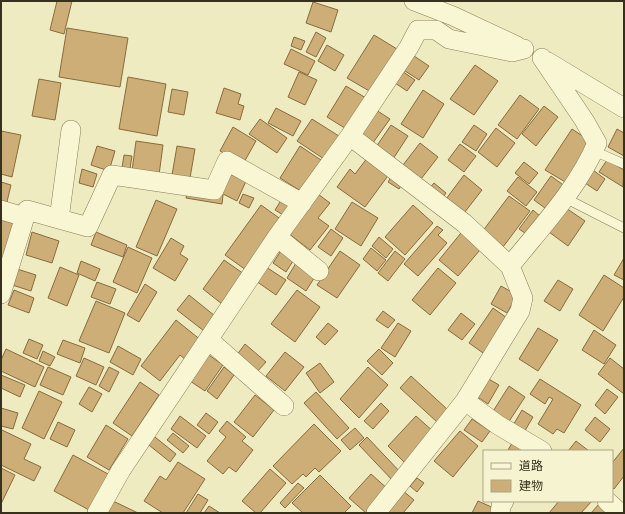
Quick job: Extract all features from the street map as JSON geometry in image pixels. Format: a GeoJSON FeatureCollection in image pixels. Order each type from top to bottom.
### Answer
{"type":"FeatureCollection","features":[{"type":"Feature","properties":{"kind":"street"},"geometry":{"type":"LineString","coordinates":[[414,1],[453,16],[542,58],[624,108]]}},
{"type":"Feature","properties":{"kind":"street"},"geometry":{"type":"LineString","coordinates":[[97,513],[121,470],[276,238],[350,136],[418,30],[436,30],[449,39],[512,52],[524,49]]}},
{"type":"Feature","properties":{"kind":"street"},"geometry":{"type":"LineString","coordinates":[[510,266],[565,198],[588,164],[597,143],[584,120],[542,58]]}},
{"type":"Feature","properties":{"kind":"street"},"geometry":{"type":"LineString","coordinates":[[59,219],[71,130]]}},
{"type":"Feature","properties":{"kind":"street"},"geometry":{"type":"LineString","coordinates":[[350,136],[464,223],[510,266],[523,298],[520,311],[465,402],[376,513]]}},
{"type":"Feature","properties":{"kind":"street"},"geometry":{"type":"LineString","coordinates":[[1,294],[4,272],[27,210],[88,227],[112,175],[214,190],[227,161],[302,203]]}},
{"type":"Feature","properties":{"kind":"street"},"geometry":{"type":"LineString","coordinates":[[1,210],[25,218]]}},
{"type":"Feature","properties":{"kind":"street"},"geometry":{"type":"LineString","coordinates":[[276,238],[319,271]]}},
{"type":"Feature","properties":{"kind":"street"},"geometry":{"type":"LineString","coordinates":[[209,340],[284,406]]}},
{"type":"Feature","properties":{"kind":"street"},"geometry":{"type":"LineString","coordinates":[[465,402],[498,425],[539,450]]}},
{"type":"Feature","properties":{"kind":"street"},"geometry":{"type":"LineString","coordinates":[[500,513],[503,502]]}},
{"type":"Feature","properties":{"kind":"street"},"geometry":{"type":"LineString","coordinates":[[608,502],[620,513]]}},
{"type":"Feature","properties":{"kind":"lane"},"geometry":{"type":"LineString","coordinates":[[594,150],[624,164]]}},
{"type":"Feature","properties":{"kind":"lane"},"geometry":{"type":"LineString","coordinates":[[565,198],[624,228]]}},
{"type":"Feature","properties":{"kind":"building"},"geometry":{"type":"Polygon","coordinates":[[[57,1],[72,1],[64,34],[50,30],[57,1]]]}},
{"type":"Feature","properties":{"kind":"building"},"geometry":{"type":"Polygon","coordinates":[[[313,2],[338,10],[331,32],[306,23],[313,2]]]}},
{"type":"Feature","properties":{"kind":"building"},"geometry":{"type":"Polygon","coordinates":[[[67,28],[128,38],[120,87],[59,77],[67,28]]]}},
{"type":"Feature","properties":{"kind":"building"},"geometry":{"type":"Polygon","coordinates":[[[316,32],[326,38],[316,57],[306,52],[316,32]]]}},
{"type":"Feature","properties":{"kind":"building"},"geometry":{"type":"Polygon","coordinates":[[[374,35],[397,49],[371,92],[347,78],[374,35]]]}},
{"type":"Feature","properties":{"kind":"building"},"geometry":{"type":"Polygon","coordinates":[[[294,37],[305,41],[301,50],[291,46],[294,37]]]}},
{"type":"Feature","properties":{"kind":"building"},"geometry":{"type":"Polygon","coordinates":[[[327,45],[344,55],[335,71],[318,61],[327,45]]]}},
{"type":"Feature","properties":{"kind":"building"},"geometry":{"type":"Polygon","coordinates":[[[291,49],[315,61],[308,75],[284,64],[291,49]]]}},
{"type":"Feature","properties":{"kind":"building"},"geometry":{"type":"Polygon","coordinates":[[[411,54],[429,66],[419,80],[402,69],[411,54]]]}},
{"type":"Feature","properties":{"kind":"building"},"geometry":{"type":"Polygon","coordinates":[[[475,65],[498,81],[474,115],[450,99],[475,65]]]}},
{"type":"Feature","properties":{"kind":"building"},"geometry":{"type":"Polygon","coordinates":[[[399,69],[415,80],[407,91],[392,81],[399,69]]]}},
{"type":"Feature","properties":{"kind":"building"},"geometry":{"type":"Polygon","coordinates":[[[299,72],[317,80],[305,105],[288,97],[299,72]]]}},
{"type":"Feature","properties":{"kind":"building"},"geometry":{"type":"Polygon","coordinates":[[[128,77],[166,84],[157,136],[119,129],[128,77]]]}},
{"type":"Feature","properties":{"kind":"building"},"geometry":{"type":"Polygon","coordinates":[[[39,79],[61,83],[55,120],[32,116],[39,79]]]}},
{"type":"Feature","properties":{"kind":"building"},"geometry":{"type":"Polygon","coordinates":[[[346,86],[366,98],[348,130],[327,117],[346,86]]]}},
{"type":"Feature","properties":{"kind":"building"},"geometry":{"type":"Polygon","coordinates":[[[224,88],[241,94],[238,104],[244,106],[240,120],[216,113],[224,88]]]}},
{"type":"Feature","properties":{"kind":"building"},"geometry":{"type":"Polygon","coordinates":[[[172,89],[188,92],[184,115],[168,112],[172,89]]]}},
{"type":"Feature","properties":{"kind":"building"},"geometry":{"type":"Polygon","coordinates":[[[423,90],[444,104],[423,138],[401,124],[423,90]]]}},
{"type":"Feature","properties":{"kind":"building"},"geometry":{"type":"Polygon","coordinates":[[[520,95],[539,109],[517,139],[498,125],[520,95]]]}},
{"type":"Feature","properties":{"kind":"building"},"geometry":{"type":"Polygon","coordinates":[[[544,106],[558,117],[536,146],[522,134],[544,106]]]}},
{"type":"Feature","properties":{"kind":"building"},"geometry":{"type":"Polygon","coordinates":[[[276,108],[301,121],[293,136],[268,123],[276,108]]]}},
{"type":"Feature","properties":{"kind":"building"},"geometry":{"type":"Polygon","coordinates":[[[376,110],[390,119],[370,147],[357,138],[376,110]]]}},
{"type":"Feature","properties":{"kind":"building"},"geometry":{"type":"Polygon","coordinates":[[[260,119],[287,138],[277,153],[249,134],[260,119]]]}},
{"type":"Feature","properties":{"kind":"building"},"geometry":{"type":"Polygon","coordinates":[[[312,119],[342,138],[327,161],[297,141],[312,119]]]}},
{"type":"Feature","properties":{"kind":"building"},"geometry":{"type":"Polygon","coordinates":[[[391,125],[408,136],[393,159],[376,147],[391,125]]]}},
{"type":"Feature","properties":{"kind":"building"},"geometry":{"type":"Polygon","coordinates":[[[474,125],[487,134],[476,151],[462,142],[474,125]]]}},
{"type":"Feature","properties":{"kind":"building"},"geometry":{"type":"Polygon","coordinates":[[[233,127],[256,141],[243,164],[220,151],[233,127]]]}},
{"type":"Feature","properties":{"kind":"building"},"geometry":{"type":"Polygon","coordinates":[[[496,128],[515,143],[497,167],[478,152],[496,128]]]}},
{"type":"Feature","properties":{"kind":"building"},"geometry":{"type":"Polygon","coordinates":[[[572,129],[593,143],[567,183],[545,170],[572,129]]]}},
{"type":"Feature","properties":{"kind":"building"},"geometry":{"type":"Polygon","coordinates":[[[617,129],[624,133],[624,156],[608,147],[617,129]]]}},
{"type":"Feature","properties":{"kind":"building"},"geometry":{"type":"Polygon","coordinates":[[[1,131],[21,135],[12,177],[1,174],[1,131]]]}},
{"type":"Feature","properties":{"kind":"building"},"geometry":{"type":"Polygon","coordinates":[[[136,141],[163,145],[159,175],[132,171],[136,141]]]}},
{"type":"Feature","properties":{"kind":"building"},"geometry":{"type":"Polygon","coordinates":[[[420,143],[438,157],[421,179],[403,165],[420,143]]]}},
{"type":"Feature","properties":{"kind":"building"},"geometry":{"type":"Polygon","coordinates":[[[460,144],[476,156],[464,172],[448,160],[460,144]]]}},
{"type":"Feature","properties":{"kind":"building"},"geometry":{"type":"Polygon","coordinates":[[[97,146],[115,151],[109,171],[91,165],[97,146]]]}},
{"type":"Feature","properties":{"kind":"building"},"geometry":{"type":"Polygon","coordinates":[[[177,146],[195,149],[190,178],[172,175],[177,146]]]}},
{"type":"Feature","properties":{"kind":"building"},"geometry":{"type":"Polygon","coordinates":[[[300,146],[324,162],[304,193],[280,178],[300,146]]]}},
{"type":"Feature","properties":{"kind":"building"},"geometry":{"type":"Polygon","coordinates":[[[124,155],[132,156],[130,169],[122,168],[124,155]]]}},
{"type":"Feature","properties":{"kind":"building"},"geometry":{"type":"Polygon","coordinates":[[[368,157],[390,173],[365,207],[337,187],[350,169],[355,174],[368,157]]]}},
{"type":"Feature","properties":{"kind":"building"},"geometry":{"type":"Polygon","coordinates":[[[607,160],[624,170],[623,187],[599,172],[607,160]]]}},
{"type":"Feature","properties":{"kind":"building"},"geometry":{"type":"Polygon","coordinates":[[[524,162],[538,173],[529,184],[515,173],[524,162]]]}},
{"type":"Feature","properties":{"kind":"building"},"geometry":{"type":"Polygon","coordinates":[[[82,169],[97,174],[93,187],[79,183],[82,169]]]}},
{"type":"Feature","properties":{"kind":"building"},"geometry":{"type":"Polygon","coordinates":[[[593,170],[605,179],[597,191],[585,183],[593,170]]]}},
{"type":"Feature","properties":{"kind":"building"},"geometry":{"type":"Polygon","coordinates":[[[232,171],[247,179],[237,201],[221,193],[232,171]]]}},
{"type":"Feature","properties":{"kind":"building"},"geometry":{"type":"Polygon","coordinates":[[[393,174],[404,181],[399,189],[388,182],[393,174]]]}},
{"type":"Feature","properties":{"kind":"building"},"geometry":{"type":"Polygon","coordinates":[[[464,175],[482,190],[461,217],[443,203],[464,175]]]}},
{"type":"Feature","properties":{"kind":"building"},"geometry":{"type":"Polygon","coordinates":[[[551,176],[566,187],[549,211],[534,200],[551,176]]]}},
{"type":"Feature","properties":{"kind":"building"},"geometry":{"type":"Polygon","coordinates":[[[518,177],[537,192],[526,206],[507,191],[518,177]]]}},
{"type":"Feature","properties":{"kind":"building"},"geometry":{"type":"Polygon","coordinates":[[[1,182],[11,185],[6,206],[1,204],[1,182]]]}},
{"type":"Feature","properties":{"kind":"building"},"geometry":{"type":"Polygon","coordinates":[[[434,183],[446,193],[442,199],[429,189],[434,183]]]}},
{"type":"Feature","properties":{"kind":"building"},"geometry":{"type":"Polygon","coordinates":[[[188,189],[223,195],[222,204],[186,198],[188,189]]]}},
{"type":"Feature","properties":{"kind":"building"},"geometry":{"type":"Polygon","coordinates":[[[243,194],[254,198],[249,208],[239,203],[243,194]]]}},
{"type":"Feature","properties":{"kind":"building"},"geometry":{"type":"Polygon","coordinates":[[[285,194],[298,203],[288,218],[275,210],[285,194]]]}},
{"type":"Feature","properties":{"kind":"building"},"geometry":{"type":"Polygon","coordinates":[[[318,194],[330,203],[318,218],[329,226],[310,250],[288,233],[318,194]]]}},
{"type":"Feature","properties":{"kind":"building"},"geometry":{"type":"Polygon","coordinates":[[[509,196],[530,211],[503,247],[482,232],[509,196]]]}},
{"type":"Feature","properties":{"kind":"building"},"geometry":{"type":"Polygon","coordinates":[[[156,200],[177,209],[157,256],[136,247],[156,200]]]}},
{"type":"Feature","properties":{"kind":"building"},"geometry":{"type":"Polygon","coordinates":[[[352,202],[378,218],[361,246],[335,229],[352,202]]]}},
{"type":"Feature","properties":{"kind":"building"},"geometry":{"type":"Polygon","coordinates":[[[261,205],[282,220],[246,270],[225,255],[261,205]]]}},
{"type":"Feature","properties":{"kind":"building"},"geometry":{"type":"Polygon","coordinates":[[[413,205],[433,223],[405,255],[385,237],[413,205]]]}},
{"type":"Feature","properties":{"kind":"building"},"geometry":{"type":"Polygon","coordinates":[[[566,208],[585,221],[568,246],[549,232],[566,208]]]}},
{"type":"Feature","properties":{"kind":"building"},"geometry":{"type":"Polygon","coordinates":[[[533,210],[541,217],[528,235],[519,229],[533,210]]]}},
{"type":"Feature","properties":{"kind":"building"},"geometry":{"type":"Polygon","coordinates":[[[1,213],[20,219],[6,260],[1,258],[1,213]]]}},
{"type":"Feature","properties":{"kind":"building"},"geometry":{"type":"Polygon","coordinates":[[[437,226],[443,230],[438,235],[447,243],[418,276],[404,264],[437,226]]]}},
{"type":"Feature","properties":{"kind":"building"},"geometry":{"type":"Polygon","coordinates":[[[465,228],[485,244],[458,276],[439,260],[465,228]]]}},
{"type":"Feature","properties":{"kind":"building"},"geometry":{"type":"Polygon","coordinates":[[[331,229],[343,238],[331,256],[318,247],[331,229]]]}},
{"type":"Feature","properties":{"kind":"building"},"geometry":{"type":"Polygon","coordinates":[[[32,232],[59,241],[52,263],[26,255],[32,232]]]}},
{"type":"Feature","properties":{"kind":"building"},"geometry":{"type":"Polygon","coordinates":[[[96,232],[127,245],[123,257],[91,245],[96,232]]]}},
{"type":"Feature","properties":{"kind":"building"},"geometry":{"type":"Polygon","coordinates":[[[379,237],[393,249],[386,258],[372,246],[379,237]]]}},
{"type":"Feature","properties":{"kind":"building"},"geometry":{"type":"Polygon","coordinates":[[[171,238],[184,246],[180,254],[188,259],[175,281],[153,268],[171,238]]]}},
{"type":"Feature","properties":{"kind":"building"},"geometry":{"type":"Polygon","coordinates":[[[128,247],[152,258],[137,293],[113,282],[128,247]]]}},
{"type":"Feature","properties":{"kind":"building"},"geometry":{"type":"Polygon","coordinates":[[[371,248],[386,260],[377,271],[363,259],[371,248]]]}},
{"type":"Feature","properties":{"kind":"building"},"geometry":{"type":"Polygon","coordinates":[[[282,249],[295,258],[286,272],[273,263],[282,249]]]}},
{"type":"Feature","properties":{"kind":"building"},"geometry":{"type":"Polygon","coordinates":[[[340,251],[360,265],[337,298],[317,285],[340,251]]]}},
{"type":"Feature","properties":{"kind":"building"},"geometry":{"type":"Polygon","coordinates":[[[395,251],[405,259],[388,281],[378,273],[395,251]]]}},
{"type":"Feature","properties":{"kind":"building"},"geometry":{"type":"Polygon","coordinates":[[[624,258],[624,280],[614,275],[624,258]]]}},
{"type":"Feature","properties":{"kind":"building"},"geometry":{"type":"Polygon","coordinates":[[[224,260],[244,274],[222,304],[203,289],[224,260]]]}},
{"type":"Feature","properties":{"kind":"building"},"geometry":{"type":"Polygon","coordinates":[[[81,261],[100,269],[95,281],[77,273],[81,261]]]}},
{"type":"Feature","properties":{"kind":"building"},"geometry":{"type":"Polygon","coordinates":[[[296,263],[316,275],[306,291],[287,278],[296,263]]]}},
{"type":"Feature","properties":{"kind":"building"},"geometry":{"type":"Polygon","coordinates":[[[60,267],[79,275],[67,306],[48,298],[60,267]]]}},
{"type":"Feature","properties":{"kind":"building"},"geometry":{"type":"Polygon","coordinates":[[[266,267],[286,280],[276,295],[256,281],[266,267]]]}},
{"type":"Feature","properties":{"kind":"building"},"geometry":{"type":"Polygon","coordinates":[[[14,268],[36,275],[31,291],[9,284],[14,268]]]}},
{"type":"Feature","properties":{"kind":"building"},"geometry":{"type":"Polygon","coordinates":[[[438,268],[456,283],[430,315],[412,300],[438,268]]]}},
{"type":"Feature","properties":{"kind":"building"},"geometry":{"type":"Polygon","coordinates":[[[604,275],[624,288],[624,297],[603,331],[579,315],[604,275]]]}},
{"type":"Feature","properties":{"kind":"building"},"geometry":{"type":"Polygon","coordinates":[[[558,280],[573,289],[560,311],[544,301],[558,280]]]}},
{"type":"Feature","properties":{"kind":"building"},"geometry":{"type":"Polygon","coordinates":[[[97,282],[116,289],[110,304],[91,297],[97,282]]]}},
{"type":"Feature","properties":{"kind":"building"},"geometry":{"type":"Polygon","coordinates":[[[145,284],[157,292],[139,322],[127,315],[145,284]]]}},
{"type":"Feature","properties":{"kind":"building"},"geometry":{"type":"Polygon","coordinates":[[[501,286],[517,295],[507,313],[491,304],[501,286]]]}},
{"type":"Feature","properties":{"kind":"building"},"geometry":{"type":"Polygon","coordinates":[[[14,290],[34,298],[29,313],[8,305],[14,290]]]}},
{"type":"Feature","properties":{"kind":"building"},"geometry":{"type":"Polygon","coordinates":[[[297,290],[320,307],[295,342],[271,324],[297,290]]]}},
{"type":"Feature","properties":{"kind":"building"},"geometry":{"type":"Polygon","coordinates":[[[189,295],[215,316],[204,331],[177,310],[189,295]]]}},
{"type":"Feature","properties":{"kind":"building"},"geometry":{"type":"Polygon","coordinates":[[[96,301],[125,313],[109,353],[79,341],[96,301]]]}},
{"type":"Feature","properties":{"kind":"building"},"geometry":{"type":"Polygon","coordinates":[[[493,308],[510,320],[486,355],[469,343],[493,308]]]}},
{"type":"Feature","properties":{"kind":"building"},"geometry":{"type":"Polygon","coordinates":[[[383,311],[395,320],[388,328],[376,320],[383,311]]]}},
{"type":"Feature","properties":{"kind":"building"},"geometry":{"type":"Polygon","coordinates":[[[461,313],[475,324],[462,340],[448,330],[461,313]]]}},
{"type":"Feature","properties":{"kind":"building"},"geometry":{"type":"Polygon","coordinates":[[[176,320],[202,341],[187,361],[180,355],[160,381],[141,366],[176,320]]]}},
{"type":"Feature","properties":{"kind":"building"},"geometry":{"type":"Polygon","coordinates":[[[328,323],[338,331],[325,345],[316,337],[328,323]]]}},
{"type":"Feature","properties":{"kind":"building"},"geometry":{"type":"Polygon","coordinates":[[[398,323],[411,331],[395,357],[381,348],[398,323]]]}},
{"type":"Feature","properties":{"kind":"building"},"geometry":{"type":"Polygon","coordinates":[[[538,328],[558,340],[538,371],[519,359],[538,328]]]}},
{"type":"Feature","properties":{"kind":"building"},"geometry":{"type":"Polygon","coordinates":[[[594,330],[616,345],[604,364],[582,350],[594,330]]]}},
{"type":"Feature","properties":{"kind":"building"},"geometry":{"type":"Polygon","coordinates":[[[29,339],[43,345],[37,359],[23,353],[29,339]]]}},
{"type":"Feature","properties":{"kind":"building"},"geometry":{"type":"Polygon","coordinates":[[[63,340],[85,348],[80,363],[57,354],[63,340]]]}},
{"type":"Feature","properties":{"kind":"building"},"geometry":{"type":"Polygon","coordinates":[[[245,344],[266,362],[256,373],[236,356],[245,344]]]}},
{"type":"Feature","properties":{"kind":"building"},"geometry":{"type":"Polygon","coordinates":[[[118,346],[141,359],[133,375],[110,362],[118,346]]]}},
{"type":"Feature","properties":{"kind":"building"},"geometry":{"type":"Polygon","coordinates":[[[6,349],[44,367],[35,387],[1,371],[1,360],[6,349]]]}},
{"type":"Feature","properties":{"kind":"building"},"geometry":{"type":"Polygon","coordinates":[[[379,349],[393,363],[382,375],[367,361],[379,349]]]}},
{"type":"Feature","properties":{"kind":"building"},"geometry":{"type":"Polygon","coordinates":[[[43,351],[55,357],[50,366],[39,361],[43,351]]]}},
{"type":"Feature","properties":{"kind":"building"},"geometry":{"type":"Polygon","coordinates":[[[285,352],[304,367],[285,391],[266,376],[285,352]]]}},
{"type":"Feature","properties":{"kind":"building"},"geometry":{"type":"Polygon","coordinates":[[[206,353],[223,365],[205,391],[187,379],[206,353]]]}},
{"type":"Feature","properties":{"kind":"building"},"geometry":{"type":"Polygon","coordinates":[[[84,358],[104,367],[96,385],[76,376],[84,358]]]}},
{"type":"Feature","properties":{"kind":"building"},"geometry":{"type":"Polygon","coordinates":[[[610,358],[624,369],[624,394],[598,374],[610,358]]]}},
{"type":"Feature","properties":{"kind":"building"},"geometry":{"type":"Polygon","coordinates":[[[320,363],[334,382],[320,393],[306,373],[320,363]]]}},
{"type":"Feature","properties":{"kind":"building"},"geometry":{"type":"Polygon","coordinates":[[[48,367],[71,377],[63,395],[40,385],[48,367]]]}},
{"type":"Feature","properties":{"kind":"building"},"geometry":{"type":"Polygon","coordinates":[[[109,367],[119,372],[109,392],[99,386],[109,367]]]}},
{"type":"Feature","properties":{"kind":"building"},"geometry":{"type":"Polygon","coordinates":[[[224,367],[234,375],[217,399],[207,391],[224,367]]]}},
{"type":"Feature","properties":{"kind":"building"},"geometry":{"type":"Polygon","coordinates":[[[368,367],[388,385],[359,418],[340,399],[368,367]]]}},
{"type":"Feature","properties":{"kind":"building"},"geometry":{"type":"Polygon","coordinates":[[[1,375],[25,385],[20,397],[1,388],[1,375]]]}},
{"type":"Feature","properties":{"kind":"building"},"geometry":{"type":"Polygon","coordinates":[[[411,376],[448,410],[437,422],[400,388],[411,376]]]}},
{"type":"Feature","properties":{"kind":"building"},"geometry":{"type":"Polygon","coordinates":[[[487,378],[499,385],[488,404],[476,396],[487,378]]]}},
{"type":"Feature","properties":{"kind":"building"},"geometry":{"type":"Polygon","coordinates":[[[540,379],[581,405],[564,433],[557,429],[553,434],[538,424],[553,399],[549,397],[545,404],[530,394],[540,379]]]}},
{"type":"Feature","properties":{"kind":"building"},"geometry":{"type":"Polygon","coordinates":[[[140,382],[159,395],[132,436],[113,423],[140,382]]]}},
{"type":"Feature","properties":{"kind":"building"},"geometry":{"type":"Polygon","coordinates":[[[509,386],[525,397],[506,426],[490,416],[509,386]]]}},
{"type":"Feature","properties":{"kind":"building"},"geometry":{"type":"Polygon","coordinates":[[[89,387],[102,394],[92,412],[79,404],[89,387]]]}},
{"type":"Feature","properties":{"kind":"building"},"geometry":{"type":"Polygon","coordinates":[[[607,389],[618,397],[605,414],[595,405],[607,389]]]}},
{"type":"Feature","properties":{"kind":"building"},"geometry":{"type":"Polygon","coordinates":[[[39,391],[62,402],[44,439],[22,428],[39,391]]]}},
{"type":"Feature","properties":{"kind":"building"},"geometry":{"type":"Polygon","coordinates":[[[316,392],[349,428],[337,439],[304,403],[316,392]]]}},
{"type":"Feature","properties":{"kind":"building"},"geometry":{"type":"Polygon","coordinates":[[[255,395],[274,410],[253,437],[234,422],[255,395]]]}},
{"type":"Feature","properties":{"kind":"building"},"geometry":{"type":"Polygon","coordinates":[[[381,403],[389,411],[373,429],[364,421],[381,403]]]}},
{"type":"Feature","properties":{"kind":"building"},"geometry":{"type":"Polygon","coordinates":[[[1,408],[18,413],[13,429],[1,426],[1,408]]]}},
{"type":"Feature","properties":{"kind":"building"},"geometry":{"type":"Polygon","coordinates":[[[522,410],[533,417],[523,434],[512,427],[522,410]]]}},
{"type":"Feature","properties":{"kind":"building"},"geometry":{"type":"Polygon","coordinates":[[[206,413],[218,422],[209,434],[197,425],[206,413]]]}},
{"type":"Feature","properties":{"kind":"building"},"geometry":{"type":"Polygon","coordinates":[[[180,416],[206,436],[197,448],[171,429],[180,416]]]}},
{"type":"Feature","properties":{"kind":"building"},"geometry":{"type":"Polygon","coordinates":[[[416,416],[435,433],[406,464],[388,446],[416,416]]]}},
{"type":"Feature","properties":{"kind":"building"},"geometry":{"type":"Polygon","coordinates":[[[595,417],[610,429],[600,442],[585,430],[595,417]]]}},
{"type":"Feature","properties":{"kind":"building"},"geometry":{"type":"Polygon","coordinates":[[[472,419],[490,431],[482,442],[464,430],[472,419]]]}},
{"type":"Feature","properties":{"kind":"building"},"geometry":{"type":"Polygon","coordinates":[[[227,421],[246,437],[242,441],[253,450],[236,472],[229,467],[223,474],[207,461],[226,437],[219,431],[227,421]]]}},
{"type":"Feature","properties":{"kind":"building"},"geometry":{"type":"Polygon","coordinates":[[[58,422],[75,430],[67,447],[50,439],[58,422]]]}},
{"type":"Feature","properties":{"kind":"building"},"geometry":{"type":"Polygon","coordinates":[[[314,424],[341,451],[319,472],[315,468],[306,477],[303,474],[292,484],[273,466],[314,424]]]}},
{"type":"Feature","properties":{"kind":"building"},"geometry":{"type":"Polygon","coordinates":[[[106,425],[128,439],[109,470],[87,457],[106,425]]]}},
{"type":"Feature","properties":{"kind":"building"},"geometry":{"type":"Polygon","coordinates":[[[355,428],[364,438],[350,450],[341,440],[355,428]]]}},
{"type":"Feature","properties":{"kind":"building"},"geometry":{"type":"Polygon","coordinates":[[[2,430],[31,444],[24,459],[41,467],[34,481],[1,465],[2,430]]]}},
{"type":"Feature","properties":{"kind":"building"},"geometry":{"type":"Polygon","coordinates":[[[460,431],[478,446],[453,477],[434,461],[460,431]]]}},
{"type":"Feature","properties":{"kind":"building"},"geometry":{"type":"Polygon","coordinates":[[[150,433],[176,454],[170,462],[144,441],[150,433]]]}},
{"type":"Feature","properties":{"kind":"building"},"geometry":{"type":"Polygon","coordinates":[[[173,433],[189,446],[183,453],[167,440],[173,433]]]}},
{"type":"Feature","properties":{"kind":"building"},"geometry":{"type":"Polygon","coordinates":[[[367,437],[402,474],[394,482],[359,445],[367,437]]]}},
{"type":"Feature","properties":{"kind":"building"},"geometry":{"type":"Polygon","coordinates":[[[515,438],[532,450],[508,450],[515,438]]]}},
{"type":"Feature","properties":{"kind":"building"},"geometry":{"type":"Polygon","coordinates":[[[576,441],[588,450],[569,450],[576,441]]]}},
{"type":"Feature","properties":{"kind":"building"},"geometry":{"type":"Polygon","coordinates":[[[624,448],[624,476],[614,489],[613,488],[613,462],[624,448]]]}},
{"type":"Feature","properties":{"kind":"building"},"geometry":{"type":"Polygon","coordinates":[[[73,455],[108,474],[89,510],[54,491],[73,455]]]}},
{"type":"Feature","properties":{"kind":"building"},"geometry":{"type":"Polygon","coordinates":[[[178,462],[205,479],[183,513],[163,513],[144,501],[160,476],[166,480],[178,462]]]}},
{"type":"Feature","properties":{"kind":"building"},"geometry":{"type":"Polygon","coordinates":[[[1,468],[15,475],[1,504],[1,468]]]}},
{"type":"Feature","properties":{"kind":"building"},"geometry":{"type":"Polygon","coordinates":[[[270,469],[286,483],[260,513],[256,513],[242,501],[270,469]]]}},
{"type":"Feature","properties":{"kind":"building"},"geometry":{"type":"Polygon","coordinates":[[[371,474],[389,490],[368,513],[366,513],[349,498],[371,474]]]}},
{"type":"Feature","properties":{"kind":"building"},"geometry":{"type":"Polygon","coordinates":[[[320,475],[351,506],[344,513],[303,513],[292,503],[320,475]]]}},
{"type":"Feature","properties":{"kind":"building"},"geometry":{"type":"Polygon","coordinates":[[[417,478],[424,483],[417,492],[410,486],[417,478]]]}},
{"type":"Feature","properties":{"kind":"building"},"geometry":{"type":"Polygon","coordinates":[[[298,483],[304,488],[285,508],[280,503],[298,483]]]}},
{"type":"Feature","properties":{"kind":"building"},"geometry":{"type":"Polygon","coordinates":[[[402,490],[414,500],[403,513],[388,513],[402,490]]]}},
{"type":"Feature","properties":{"kind":"building"},"geometry":{"type":"Polygon","coordinates":[[[198,494],[208,500],[200,513],[186,513],[198,494]]]}},
{"type":"Feature","properties":{"kind":"building"},"geometry":{"type":"Polygon","coordinates":[[[113,501],[138,513],[108,513],[113,501]]]}},
{"type":"Feature","properties":{"kind":"building"},"geometry":{"type":"Polygon","coordinates":[[[478,501],[496,509],[494,513],[472,513],[478,501]]]}},
{"type":"Feature","properties":{"kind":"building"},"geometry":{"type":"Polygon","coordinates":[[[558,502],[591,502],[581,513],[549,513],[558,502]]]}},
{"type":"Feature","properties":{"kind":"building"},"geometry":{"type":"Polygon","coordinates":[[[600,503],[609,513],[591,513],[600,503]]]}},
{"type":"Feature","properties":{"kind":"building"},"geometry":{"type":"Polygon","coordinates":[[[209,506],[220,513],[204,513],[209,506]]]}}]}
